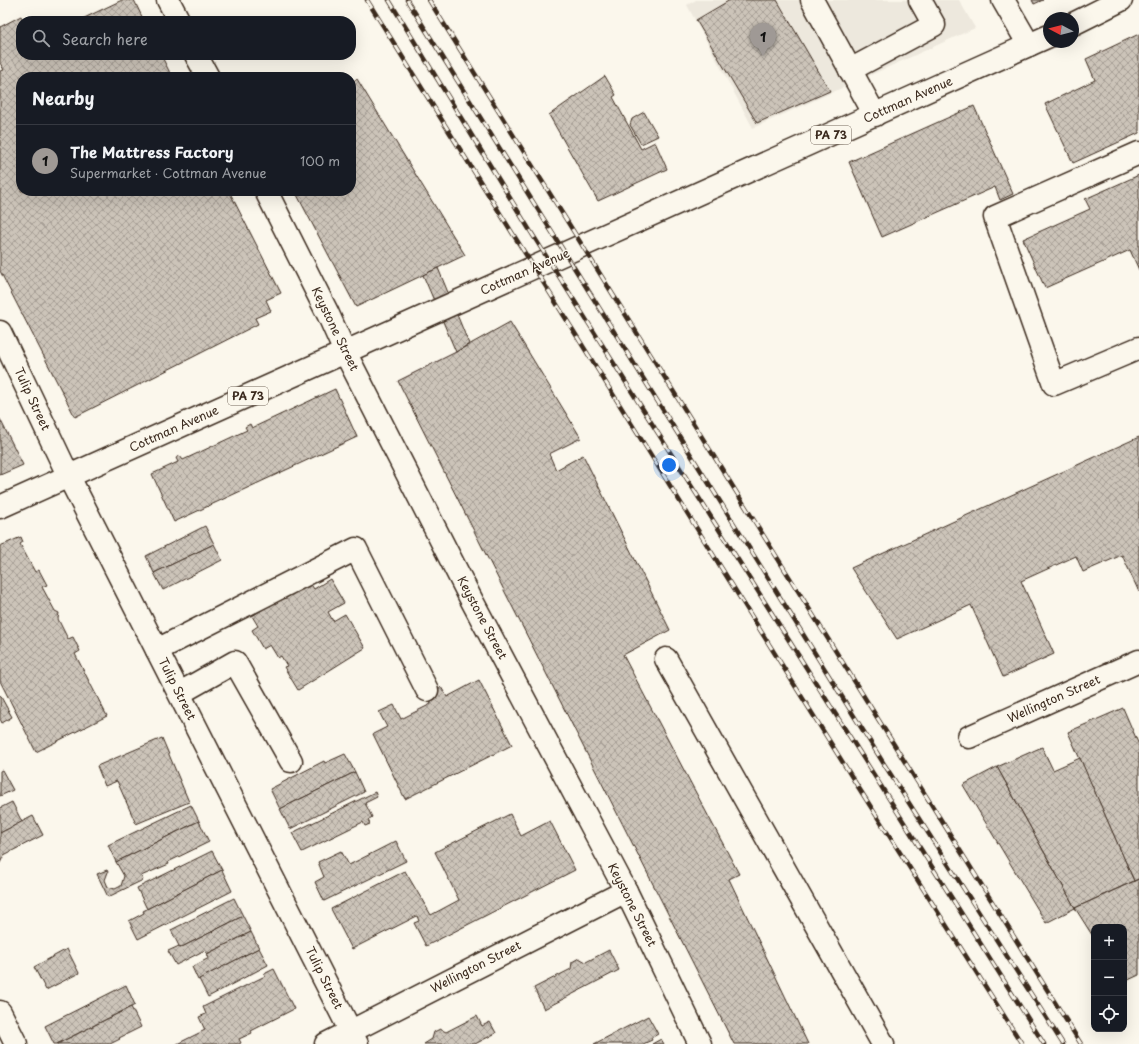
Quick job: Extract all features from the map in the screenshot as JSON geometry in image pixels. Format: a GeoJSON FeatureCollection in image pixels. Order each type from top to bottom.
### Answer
{"type":"FeatureCollection","features":[{"type":"Feature","properties":{"kind":"street"},"geometry":{"type":"LineString","coordinates":[[168,0],[176,16]]}},
{"type":"Feature","properties":{"kind":"street"},"geometry":{"type":"LineString","coordinates":[[812,0],[874,115]]}},
{"type":"Feature","properties":{"kind":"street"},"geometry":{"type":"LineString","coordinates":[[850,70],[934,25],[920,0]]}},
{"type":"Feature","properties":{"kind":"street"},"geometry":{"type":"LineString","coordinates":[[1003,0],[1029,46]]}},
{"type":"Feature","properties":{"kind":"street"},"geometry":{"type":"LineString","coordinates":[[1079,21],[1121,0]]}},
{"type":"Feature","properties":{"kind":"street","name":"Cottman Avenue"},"geometry":{"type":"LineString","coordinates":[[0,507],[1043,39]]}},
{"type":"Feature","properties":{"kind":"street"},"geometry":{"type":"LineString","coordinates":[[199,60],[205,72]]}},
{"type":"Feature","properties":{"kind":"street"},"geometry":{"type":"LineString","coordinates":[[1139,153],[995,217],[1054,384],[1139,348]]}},
{"type":"Feature","properties":{"kind":"street","name":"Keystone Street"},"geometry":{"type":"LineString","coordinates":[[269,196],[328,314],[345,352],[467,590],[626,891],[700,1044]]}},
{"type":"Feature","properties":{"kind":"street","name":"Tulip Street"},"geometry":{"type":"LineString","coordinates":[[0,332],[69,477],[354,1038]]}},
{"type":"Feature","properties":{"kind":"street"},"geometry":{"type":"LineString","coordinates":[[157,650],[356,549],[427,690]]}},
{"type":"Feature","properties":{"kind":"street"},"geometry":{"type":"LineString","coordinates":[[666,659],[883,1044]]}},
{"type":"Feature","properties":{"kind":"street","name":"Wellington Street"},"geometry":{"type":"LineString","coordinates":[[969,737],[1139,661]]}},
{"type":"Feature","properties":{"kind":"street"},"geometry":{"type":"LineString","coordinates":[[180,693],[235,662],[291,761]]}},
{"type":"Feature","properties":{"kind":"street","name":"Wellington Street"},"geometry":{"type":"LineString","coordinates":[[326,1044],[354,1038],[626,891]]}},
{"type":"Feature","properties":{"kind":"street"},"geometry":{"type":"LineString","coordinates":[[0,1012],[16,1044]]}},
{"type":"Feature","properties":{"kind":"shaded area"},"geometry":{"type":"Polygon","coordinates":[[[696,0],[959,0],[975,28],[753,128],[687,5],[696,0]]]}},
{"type":"Feature","properties":{"kind":"building"},"geometry":{"type":"Polygon","coordinates":[[[122,0],[134,0],[142,16],[88,16],[122,0]]]}},
{"type":"Feature","properties":{"kind":"building"},"geometry":{"type":"Polygon","coordinates":[[[730,0],[777,0],[830,91],[757,123],[696,20],[730,0]]]}},
{"type":"Feature","properties":{"kind":"building"},"geometry":{"type":"Polygon","coordinates":[[[1032,0],[1043,0],[1034,4],[1032,0]]]}},
{"type":"Feature","properties":{"kind":"building"},"geometry":{"type":"Polygon","coordinates":[[[16,19],[16,60],[164,60],[170,72],[16,72],[16,196],[232,196],[281,293],[266,300],[271,311],[255,318],[258,324],[75,417],[0,271],[0,71],[4,70],[0,63],[0,27],[16,19]]]}},
{"type":"Feature","properties":{"kind":"building"},"geometry":{"type":"Polygon","coordinates":[[[1139,34],[1139,133],[1073,163],[1045,104],[1095,80],[1086,59],[1139,34]]]}},
{"type":"Feature","properties":{"kind":"building"},"geometry":{"type":"Polygon","coordinates":[[[605,76],[616,95],[613,97],[641,149],[655,142],[667,169],[598,201],[549,115],[605,76]]]}},
{"type":"Feature","properties":{"kind":"building"},"geometry":{"type":"Polygon","coordinates":[[[356,80],[465,255],[356,307],[298,196],[356,196],[356,80]]]}},
{"type":"Feature","properties":{"kind":"building"},"geometry":{"type":"Polygon","coordinates":[[[974,106],[1013,194],[1000,200],[995,187],[882,237],[849,162],[974,106]]]}},
{"type":"Feature","properties":{"kind":"building"},"geometry":{"type":"Polygon","coordinates":[[[644,112],[658,136],[641,144],[630,125],[632,119],[644,112]]]}},
{"type":"Feature","properties":{"kind":"building"},"geometry":{"type":"Polygon","coordinates":[[[1139,175],[1139,270],[1130,250],[1045,288],[1023,239],[1090,209],[1085,199],[1139,175]]]}},
{"type":"Feature","properties":{"kind":"building"},"geometry":{"type":"Polygon","coordinates":[[[438,268],[469,344],[456,352],[423,275],[438,268]]]}},
{"type":"Feature","properties":{"kind":"building"},"geometry":{"type":"Polygon","coordinates":[[[510,322],[581,438],[549,454],[556,470],[583,455],[670,630],[623,655],[739,874],[729,879],[808,1044],[734,1044],[398,381],[456,352],[510,322]]]}},
{"type":"Feature","properties":{"kind":"building"},"geometry":{"type":"Polygon","coordinates":[[[335,389],[357,437],[174,522],[152,474],[178,462],[176,458],[180,456],[183,460],[247,430],[245,427],[250,424],[252,428],[335,389]]]}},
{"type":"Feature","properties":{"kind":"building"},"geometry":{"type":"Polygon","coordinates":[[[0,419],[23,465],[0,475],[0,419]]]}},
{"type":"Feature","properties":{"kind":"building"},"geometry":{"type":"Polygon","coordinates":[[[1139,437],[1139,592],[1122,555],[1083,572],[1076,556],[1021,581],[1054,654],[1003,677],[971,605],[897,639],[851,568],[1139,437]]]}},
{"type":"Feature","properties":{"kind":"building"},"geometry":{"type":"Polygon","coordinates":[[[205,526],[214,544],[154,573],[146,556],[205,526]]]}},
{"type":"Feature","properties":{"kind":"building"},"geometry":{"type":"Polygon","coordinates":[[[21,537],[23,542],[20,544],[35,572],[39,570],[47,585],[42,587],[55,611],[59,613],[58,619],[68,639],[73,637],[80,651],[75,654],[107,716],[36,752],[0,681],[0,546],[21,537]]]}},
{"type":"Feature","properties":{"kind":"building"},"geometry":{"type":"Polygon","coordinates":[[[214,544],[222,560],[163,590],[154,573],[214,544]]]}},
{"type":"Feature","properties":{"kind":"building"},"geometry":{"type":"Polygon","coordinates":[[[330,579],[344,603],[328,612],[333,621],[345,614],[365,648],[298,690],[284,667],[287,666],[281,656],[278,658],[270,645],[263,649],[252,630],[258,626],[252,616],[310,583],[314,589],[330,579]]]}},
{"type":"Feature","properties":{"kind":"building"},"geometry":{"type":"Polygon","coordinates":[[[479,680],[512,745],[405,799],[373,734],[387,727],[379,712],[394,705],[401,719],[431,704],[427,694],[441,687],[447,697],[479,680]]]}},
{"type":"Feature","properties":{"kind":"building"},"geometry":{"type":"Polygon","coordinates":[[[0,695],[12,717],[2,723],[0,719],[0,695]]]}},
{"type":"Feature","properties":{"kind":"building"},"geometry":{"type":"Polygon","coordinates":[[[1123,708],[1139,745],[1139,879],[1134,881],[1068,732],[1123,708]]]}},
{"type":"Feature","properties":{"kind":"building"},"geometry":{"type":"Polygon","coordinates":[[[162,738],[189,802],[136,824],[117,781],[105,786],[97,766],[162,738]]]}},
{"type":"Feature","properties":{"kind":"building"},"geometry":{"type":"Polygon","coordinates":[[[1042,747],[1053,770],[1080,758],[1134,881],[1075,908],[997,767],[1042,747]]]}},
{"type":"Feature","properties":{"kind":"building"},"geometry":{"type":"Polygon","coordinates":[[[345,754],[355,772],[280,809],[270,789],[324,761],[325,763],[345,754]]]}},
{"type":"Feature","properties":{"kind":"building"},"geometry":{"type":"Polygon","coordinates":[[[997,767],[1075,908],[1046,923],[963,785],[997,767]]]}},
{"type":"Feature","properties":{"kind":"building"},"geometry":{"type":"Polygon","coordinates":[[[2,770],[13,790],[0,796],[0,771],[2,770]]]}},
{"type":"Feature","properties":{"kind":"building"},"geometry":{"type":"Polygon","coordinates":[[[355,772],[364,792],[290,829],[280,809],[355,772]]]}},
{"type":"Feature","properties":{"kind":"building"},"geometry":{"type":"Polygon","coordinates":[[[375,792],[377,797],[365,803],[372,817],[368,820],[370,824],[365,826],[363,822],[302,852],[292,833],[375,792]]]}},
{"type":"Feature","properties":{"kind":"building"},"geometry":{"type":"Polygon","coordinates":[[[12,802],[22,822],[0,833],[0,808],[12,802]]]}},
{"type":"Feature","properties":{"kind":"building"},"geometry":{"type":"Polygon","coordinates":[[[191,805],[199,821],[116,862],[108,845],[191,805]]]}},
{"type":"Feature","properties":{"kind":"building"},"geometry":{"type":"Polygon","coordinates":[[[510,814],[521,836],[550,821],[575,870],[426,946],[414,923],[419,921],[417,916],[352,949],[331,909],[405,871],[431,915],[459,900],[435,852],[510,814]]]}},
{"type":"Feature","properties":{"kind":"building"},"geometry":{"type":"Polygon","coordinates":[[[33,816],[43,835],[4,855],[0,863],[0,833],[33,816]]]}},
{"type":"Feature","properties":{"kind":"building"},"geometry":{"type":"Polygon","coordinates":[[[199,821],[209,842],[168,862],[169,864],[141,876],[143,880],[108,897],[97,874],[107,870],[108,872],[105,880],[108,887],[115,889],[121,886],[124,876],[116,862],[199,821]]]}},
{"type":"Feature","properties":{"kind":"building"},"geometry":{"type":"Polygon","coordinates":[[[396,841],[406,861],[324,901],[315,882],[324,877],[318,862],[341,851],[349,865],[396,841]]]}},
{"type":"Feature","properties":{"kind":"building"},"geometry":{"type":"Polygon","coordinates":[[[212,851],[222,870],[147,909],[137,888],[212,851]]]}},
{"type":"Feature","properties":{"kind":"building"},"geometry":{"type":"Polygon","coordinates":[[[222,870],[232,891],[138,939],[129,921],[144,913],[143,911],[222,870]]]}},
{"type":"Feature","properties":{"kind":"building"},"geometry":{"type":"Polygon","coordinates":[[[1139,879],[1139,975],[1127,981],[1127,924],[1091,924],[1091,933],[1075,908],[1139,879]]]}},
{"type":"Feature","properties":{"kind":"building"},"geometry":{"type":"Polygon","coordinates":[[[234,898],[243,916],[180,948],[171,930],[234,898]]]}},
{"type":"Feature","properties":{"kind":"building"},"geometry":{"type":"Polygon","coordinates":[[[243,916],[251,932],[207,954],[205,950],[176,965],[168,951],[179,946],[180,948],[243,916]]]}},
{"type":"Feature","properties":{"kind":"building"},"geometry":{"type":"Polygon","coordinates":[[[251,932],[259,948],[198,980],[192,967],[209,958],[207,954],[251,932]]]}},
{"type":"Feature","properties":{"kind":"building"},"geometry":{"type":"Polygon","coordinates":[[[259,948],[268,965],[208,997],[199,979],[259,948]]]}},
{"type":"Feature","properties":{"kind":"building"},"geometry":{"type":"Polygon","coordinates":[[[67,949],[79,973],[46,990],[34,967],[67,949]]]}},
{"type":"Feature","properties":{"kind":"building"},"geometry":{"type":"Polygon","coordinates":[[[609,950],[619,970],[544,1009],[534,988],[571,969],[572,962],[579,958],[586,962],[609,950]]]}},
{"type":"Feature","properties":{"kind":"building"},"geometry":{"type":"Polygon","coordinates":[[[274,969],[294,1009],[251,1031],[252,1033],[239,1039],[241,1043],[239,1044],[177,1044],[205,1030],[199,1017],[206,1014],[203,1007],[265,976],[264,974],[274,969]]]}},
{"type":"Feature","properties":{"kind":"building"},"geometry":{"type":"Polygon","coordinates":[[[126,985],[135,1005],[57,1044],[54,1044],[45,1026],[126,985]]]}},
{"type":"Feature","properties":{"kind":"building"},"geometry":{"type":"Polygon","coordinates":[[[131,1007],[141,1027],[110,1044],[57,1044],[131,1007]]]}},
{"type":"Feature","properties":{"kind":"building"},"geometry":{"type":"Polygon","coordinates":[[[477,1016],[482,1026],[490,1022],[496,1033],[475,1044],[424,1044],[432,1039],[434,1032],[440,1029],[446,1032],[477,1016]]]}},
{"type":"Feature","properties":{"kind":"building"},"geometry":{"type":"Polygon","coordinates":[[[648,1016],[658,1034],[651,1038],[652,1040],[643,1044],[594,1044],[648,1016]]]}},
{"type":"Feature","properties":{"kind":"building"},"geometry":{"type":"Polygon","coordinates":[[[661,1039],[664,1044],[652,1044],[661,1039]]]}},
{"type":"Feature","properties":{"kind":"railway"},"geometry":{"type":"LineString","coordinates":[[367,0],[855,782],[1022,1044]]}},
{"type":"Feature","properties":{"kind":"railway"},"geometry":{"type":"LineString","coordinates":[[389,0],[529,229],[1044,1044]]}},
{"type":"Feature","properties":{"kind":"railway"},"geometry":{"type":"LineString","coordinates":[[407,0],[884,764],[1063,1044]]}},
{"type":"Feature","properties":{"kind":"railway"},"geometry":{"type":"LineString","coordinates":[[429,0],[1081,1044]]}},
{"type":"Feature","properties":{"kind":"place","name":"The Mattress Factory"},"geometry":{"type":"Point","coordinates":[763,56]}}]}
